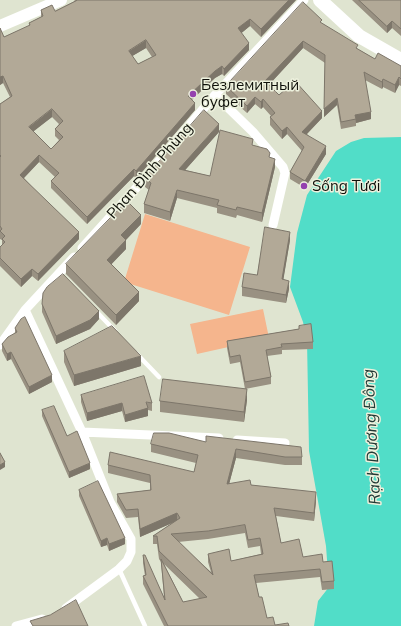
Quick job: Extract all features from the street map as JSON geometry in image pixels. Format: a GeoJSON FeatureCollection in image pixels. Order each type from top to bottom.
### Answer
{"type":"FeatureCollection","features":[{"type":"Feature","properties":{"kind":"main road"},"geometry":{"type":"LineString","coordinates":[[0,26],[61,0]]}},
{"type":"Feature","properties":{"kind":"main road"},"geometry":{"type":"LineString","coordinates":[[320,0],[359,36],[401,60]]}},
{"type":"Feature","properties":{"kind":"street","name":"Phan Đình Phùng"},"geometry":{"type":"LineString","coordinates":[[0,345],[25,310],[62,276],[216,95],[304,0]]}},
{"type":"Feature","properties":{"kind":"street"},"geometry":{"type":"LineString","coordinates":[[216,95],[253,132],[283,167],[285,173],[273,225]]}},
{"type":"Feature","properties":{"kind":"street"},"geometry":{"type":"LineString","coordinates":[[16,626],[57,613],[119,569],[127,561],[131,552],[131,539],[110,502],[82,432],[25,310]]}},
{"type":"Feature","properties":{"kind":"street"},"geometry":{"type":"LineString","coordinates":[[82,432],[178,436],[284,443]]}},
{"type":"Feature","properties":{"kind":"lane"},"geometry":{"type":"LineString","coordinates":[[91,306],[117,333]]}},
{"type":"Feature","properties":{"kind":"lane"},"geometry":{"type":"LineString","coordinates":[[133,350],[159,377]]}},
{"type":"Feature","properties":{"kind":"lane"},"geometry":{"type":"LineString","coordinates":[[119,569],[145,626]]}},
{"type":"Feature","properties":{"kind":"shaded area"},"geometry":{"type":"Polygon","coordinates":[[[145,214],[250,247],[229,315],[124,282],[145,214]]]}},
{"type":"Feature","properties":{"kind":"shaded area"},"geometry":{"type":"Polygon","coordinates":[[[263,309],[269,338],[197,354],[190,324],[263,309]]]}},
{"type":"Feature","properties":{"kind":"water","name":"Rạch Dương Đông"},"geometry":{"type":"Polygon","coordinates":[[[401,137],[401,626],[314,626],[318,601],[329,587],[326,546],[309,451],[307,340],[303,322],[290,287],[297,233],[307,195],[336,151],[351,142],[364,138],[401,137]]]}},
{"type":"Feature","properties":{"kind":"building"},"geometry":{"type":"Polygon","coordinates":[[[78,0],[289,0],[261,29],[250,19],[238,28],[249,43],[224,69],[222,66],[215,71],[188,96],[195,103],[136,171],[134,169],[87,217],[51,181],[59,173],[39,155],[20,175],[79,232],[38,274],[32,269],[21,279],[0,258],[0,247],[5,242],[2,239],[5,236],[0,231],[2,229],[0,226],[0,104],[12,96],[3,76],[0,77],[0,28],[4,37],[30,25],[29,23],[43,16],[41,10],[52,5],[55,11],[78,0]],[[146,40],[129,51],[138,64],[156,55],[146,40]],[[52,109],[29,127],[51,149],[63,137],[55,129],[63,121],[52,109]]]}},
{"type":"Feature","properties":{"kind":"building"},"geometry":{"type":"Polygon","coordinates":[[[359,0],[401,0],[401,29],[392,21],[387,26],[359,0]]]}},
{"type":"Feature","properties":{"kind":"building"},"geometry":{"type":"Polygon","coordinates":[[[303,2],[322,20],[320,22],[358,45],[356,48],[375,59],[378,53],[401,66],[401,79],[399,77],[395,85],[383,79],[382,82],[364,72],[371,112],[355,115],[356,119],[341,122],[337,98],[324,109],[325,55],[303,41],[265,81],[279,95],[295,81],[322,111],[302,132],[326,146],[305,181],[290,172],[304,147],[287,127],[282,131],[270,117],[275,113],[263,99],[261,102],[255,97],[247,106],[226,86],[303,2]]]}},
{"type":"Feature","properties":{"kind":"building"},"geometry":{"type":"Polygon","coordinates":[[[204,110],[219,124],[179,169],[210,176],[220,130],[253,139],[252,145],[267,149],[270,153],[269,157],[275,159],[262,213],[237,207],[236,210],[217,205],[219,200],[177,190],[170,212],[144,204],[151,183],[145,178],[204,110]]]}},
{"type":"Feature","properties":{"kind":"building"},"geometry":{"type":"Polygon","coordinates":[[[127,201],[141,215],[121,235],[126,240],[107,260],[139,292],[116,315],[66,264],[127,201]]]}},
{"type":"Feature","properties":{"kind":"building"},"geometry":{"type":"Polygon","coordinates":[[[265,227],[290,232],[282,279],[289,281],[286,295],[242,287],[244,273],[257,275],[265,227]]]}},
{"type":"Feature","properties":{"kind":"building"},"geometry":{"type":"Polygon","coordinates":[[[63,274],[99,311],[90,320],[56,336],[42,304],[43,293],[47,287],[63,274]]]}},
{"type":"Feature","properties":{"kind":"building"},"geometry":{"type":"Polygon","coordinates":[[[25,317],[52,375],[29,387],[11,352],[7,354],[2,344],[8,337],[17,332],[15,328],[21,319],[25,317]]]}},
{"type":"Feature","properties":{"kind":"building"},"geometry":{"type":"Polygon","coordinates":[[[311,324],[313,342],[281,344],[282,347],[266,350],[271,377],[245,382],[240,355],[230,357],[227,341],[299,329],[299,326],[311,324]]]}},
{"type":"Feature","properties":{"kind":"building"},"geometry":{"type":"Polygon","coordinates":[[[112,326],[141,356],[74,375],[64,351],[112,326]]]}},
{"type":"Feature","properties":{"kind":"building"},"geometry":{"type":"Polygon","coordinates":[[[144,376],[152,403],[146,402],[148,408],[125,415],[122,403],[87,413],[81,395],[144,376]]]}},
{"type":"Feature","properties":{"kind":"building"},"geometry":{"type":"Polygon","coordinates":[[[163,379],[247,389],[244,412],[160,401],[163,379]]]}},
{"type":"Feature","properties":{"kind":"building"},"geometry":{"type":"Polygon","coordinates":[[[54,406],[67,436],[77,431],[90,463],[69,472],[42,410],[54,406]]]}},
{"type":"Feature","properties":{"kind":"building"},"geometry":{"type":"Polygon","coordinates":[[[154,433],[169,433],[206,442],[206,436],[301,447],[302,457],[285,457],[236,449],[227,484],[250,480],[251,485],[316,492],[314,513],[274,508],[281,543],[299,539],[303,557],[322,554],[323,562],[332,561],[334,581],[322,582],[320,569],[254,575],[259,597],[262,597],[267,618],[273,617],[275,625],[288,623],[289,626],[168,626],[143,576],[146,575],[143,555],[145,555],[165,600],[161,559],[183,602],[207,597],[159,551],[157,536],[153,536],[180,518],[177,513],[140,529],[138,509],[126,510],[117,494],[151,490],[150,475],[108,465],[110,452],[194,472],[198,455],[151,444],[154,433]],[[245,525],[208,531],[171,534],[213,575],[208,554],[229,549],[231,561],[263,554],[260,538],[248,540],[245,525]]]}},
{"type":"Feature","properties":{"kind":"building"},"geometry":{"type":"Polygon","coordinates":[[[0,453],[5,462],[0,465],[0,453]]]}},
{"type":"Feature","properties":{"kind":"building"},"geometry":{"type":"Polygon","coordinates":[[[98,481],[125,538],[109,544],[107,538],[101,541],[79,490],[98,481]]]}},
{"type":"Feature","properties":{"kind":"building"},"geometry":{"type":"Polygon","coordinates":[[[76,600],[88,626],[33,626],[30,621],[50,615],[76,600]]]}},
{"type":"Feature","properties":{"kind":"place","name":"Безлемитный буфет"},"geometry":{"type":"Point","coordinates":[193,94]}},
{"type":"Feature","properties":{"kind":"place","name":"Sống Tươi"},"geometry":{"type":"Point","coordinates":[304,186]}}]}
